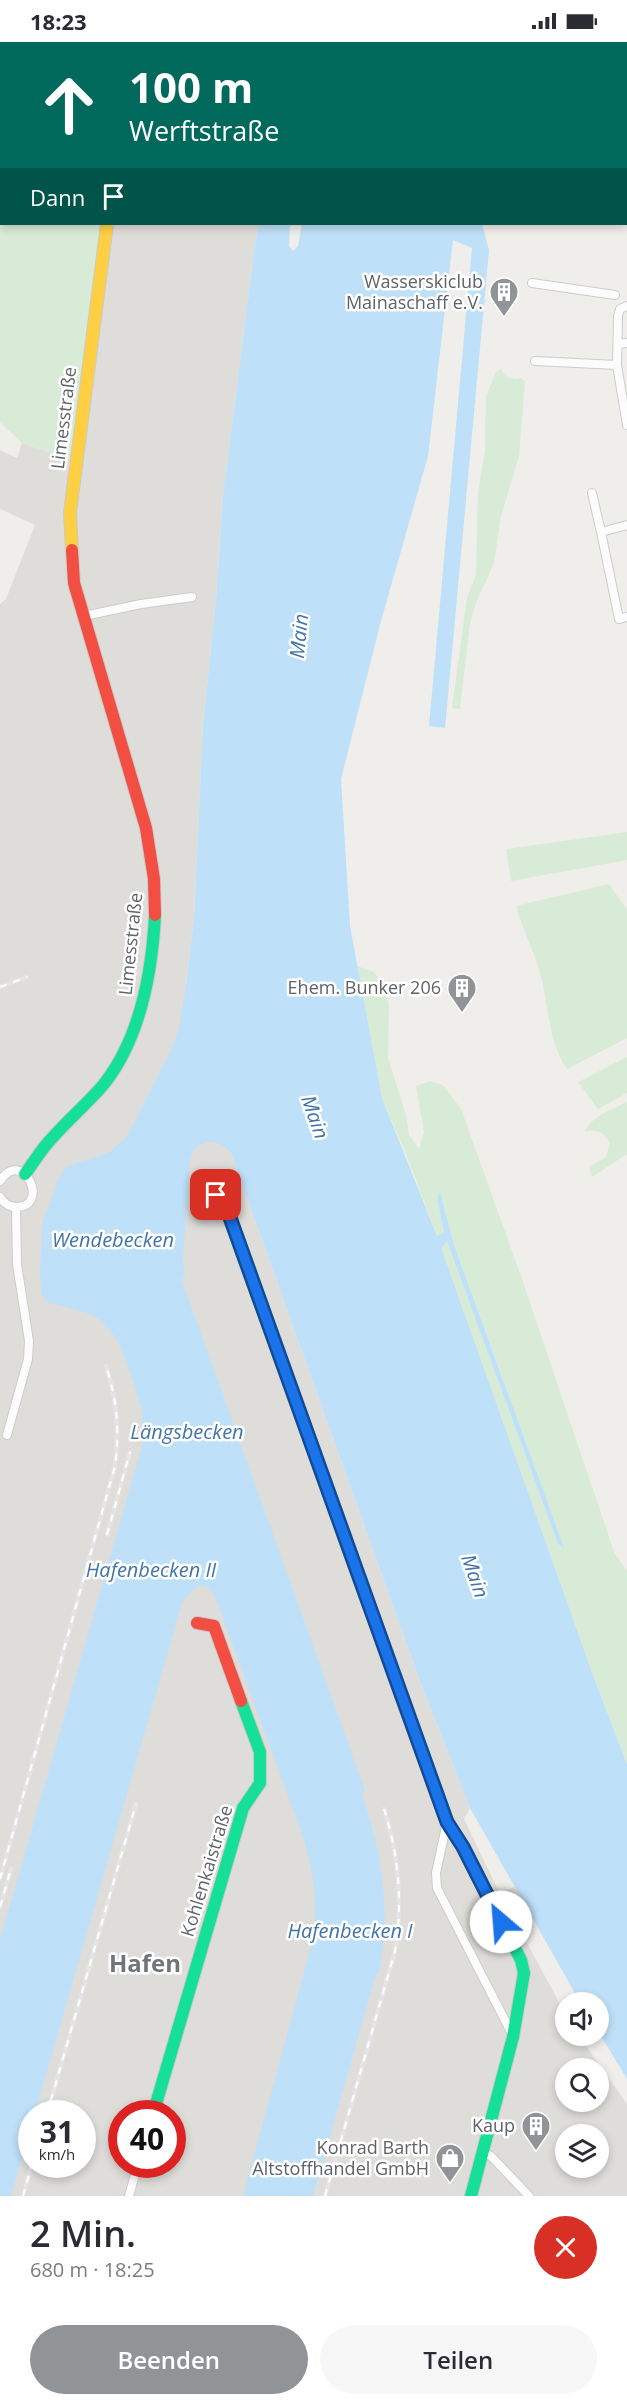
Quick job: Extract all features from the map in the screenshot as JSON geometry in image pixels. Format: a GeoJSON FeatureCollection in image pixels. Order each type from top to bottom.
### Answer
{"type":"FeatureCollection","features":[{"type":"Feature","properties":{"kind":"street","name":"Limesstraße"},"geometry":{"type":"LineString","coordinates":[[25,1174],[51,1139],[111,1075],[127,1047],[142,1004],[151,951],[155,887],[148,837],[74,583],[70,513],[107,225]]}},
{"type":"Feature","properties":{"kind":"street"},"geometry":{"type":"LineString","coordinates":[[532,283],[615,295]]}},
{"type":"Feature","properties":{"kind":"street"},"geometry":{"type":"LineString","coordinates":[[627,306],[620,309],[618,316],[622,343],[617,366],[627,424]]}},
{"type":"Feature","properties":{"kind":"street"},"geometry":{"type":"LineString","coordinates":[[535,361],[617,366]]}},
{"type":"Feature","properties":{"kind":"street"},"geometry":{"type":"LineString","coordinates":[[592,493],[619,619],[627,617]]}},
{"type":"Feature","properties":{"kind":"street"},"geometry":{"type":"LineString","coordinates":[[601,532],[627,525]]}},
{"type":"Feature","properties":{"kind":"street"},"geometry":{"type":"LineString","coordinates":[[84,616],[141,604],[192,597]]}},
{"type":"Feature","properties":{"kind":"street"},"geometry":{"type":"LineString","coordinates":[[0,1181],[9,1172],[20,1172],[32,1182],[33,1194],[27,1203],[16,1207],[7,1204],[0,1197]]}},
{"type":"Feature","properties":{"kind":"street"},"geometry":{"type":"LineString","coordinates":[[216,1195],[228,1212],[447,1822],[463,1847],[523,1967],[513,2037],[471,2196]]}},
{"type":"Feature","properties":{"kind":"street"},"geometry":{"type":"LineString","coordinates":[[7,1435],[28,1359],[29,1341],[17,1264],[16,1207]]}},
{"type":"Feature","properties":{"kind":"street","name":"Kohlenkaistraße"},"geometry":{"type":"LineString","coordinates":[[157,2100],[243,1808],[261,1783],[260,1752],[214,1626],[197,1623]]}},
{"type":"Feature","properties":{"kind":"street"},"geometry":{"type":"LineString","coordinates":[[447,1822],[436,1873],[437,1888],[510,2026],[513,2037]]}},
{"type":"Feature","properties":{"kind":"street"},"geometry":{"type":"LineString","coordinates":[[484,2153],[491,2156],[529,2196]]}},
{"type":"Feature","properties":{"kind":"street"},"geometry":{"type":"LineString","coordinates":[[129,2196],[134,2178]]}},
{"type":"Feature","properties":{"kind":"shaded area"},"geometry":{"type":"Polygon","coordinates":[[[107,225],[259,225],[223,497],[216,599],[203,725],[194,918],[186,986],[226,1146],[231,1153],[421,1684],[470,1808],[464,1819],[500,1894],[522,1883],[530,1900],[510,1912],[555,1995],[555,2046],[586,2046],[595,2058],[555,2058],[555,2112],[609,2112],[609,2078],[627,2104],[627,2196],[0,2196],[0,604],[6,599],[35,525],[0,509],[0,450],[17,458],[22,443],[75,461],[107,225]]]}},
{"type":"Feature","properties":{"kind":"green space"},"geometry":{"type":"Polygon","coordinates":[[[0,225],[107,225],[76,461],[22,443],[0,422],[0,225]]]}},
{"type":"Feature","properties":{"kind":"green space"},"geometry":{"type":"Polygon","coordinates":[[[501,369],[506,377],[521,378],[525,381],[519,456],[501,516],[494,563],[475,605],[470,623],[460,709],[452,708],[467,598],[476,574],[478,492],[485,451],[486,396],[496,372],[501,369]]]}},
{"type":"Feature","properties":{"kind":"green space"},"geometry":{"type":"Polygon","coordinates":[[[627,832],[627,860],[511,881],[506,849],[627,832]]]}},
{"type":"Feature","properties":{"kind":"green space"},"geometry":{"type":"Polygon","coordinates":[[[609,884],[627,910],[627,1038],[567,1069],[556,1048],[540,972],[516,906],[609,884]]]}},
{"type":"Feature","properties":{"kind":"green space"},"geometry":{"type":"Polygon","coordinates":[[[357,966],[374,972],[384,985],[389,1006],[388,1058],[406,1115],[409,1135],[419,1149],[424,1132],[416,1086],[430,1081],[443,1085],[461,1109],[521,1276],[614,1552],[627,1571],[627,1764],[440,1247],[447,1240],[558,1544],[504,1382],[454,1245],[440,1193],[437,1198],[444,1234],[437,1236],[382,1098],[357,966]]]}},
{"type":"Feature","properties":{"kind":"green space"},"geometry":{"type":"Polygon","coordinates":[[[627,1057],[627,1093],[598,1109],[578,1082],[627,1057]]]}},
{"type":"Feature","properties":{"kind":"green space"},"geometry":{"type":"Polygon","coordinates":[[[627,1102],[627,1154],[592,1177],[589,1167],[606,1157],[610,1143],[600,1132],[585,1132],[597,1117],[627,1102]]]}},
{"type":"Feature","properties":{"kind":"water"},"geometry":{"type":"Polygon","coordinates":[[[259,225],[290,225],[289,246],[293,251],[298,246],[302,225],[482,225],[489,250],[445,728],[429,726],[472,248],[453,240],[428,456],[381,621],[341,779],[350,926],[382,1098],[437,1236],[444,1233],[437,1198],[440,1192],[454,1245],[564,1548],[558,1544],[447,1241],[441,1248],[594,1678],[627,1764],[627,2079],[607,2046],[609,2046],[609,1992],[574,1992],[470,1808],[421,1684],[231,1153],[220,1144],[202,1143],[190,1159],[183,1258],[185,1276],[181,1278],[365,1790],[362,1795],[375,1839],[383,1883],[383,1950],[379,1973],[376,1974],[313,2196],[243,2196],[313,1939],[315,1901],[313,1878],[304,1840],[214,1594],[208,1587],[198,1586],[183,1600],[39,2100],[18,2100],[18,2171],[11,2196],[0,2196],[0,1940],[143,1443],[139,1441],[143,1421],[142,1410],[125,1359],[113,1334],[105,1324],[90,1314],[46,1302],[41,1293],[43,1221],[61,1173],[70,1165],[109,1153],[127,1136],[171,1050],[179,1028],[194,918],[203,725],[216,599],[223,497],[259,225]]]}},
{"type":"Feature","properties":{"kind":"railway"},"geometry":{"type":"LineString","coordinates":[[0,987],[27,977]]}},
{"type":"Feature","properties":{"kind":"railway"},"geometry":{"type":"LineString","coordinates":[[0,1879],[115,1466],[116,1416],[113,1391],[106,1366]]}},
{"type":"Feature","properties":{"kind":"railway"},"geometry":{"type":"LineString","coordinates":[[107,1535],[130,1452]]}},
{"type":"Feature","properties":{"kind":"railway"},"geometry":{"type":"LineString","coordinates":[[51,2100],[136,1804]]}},
{"type":"Feature","properties":{"kind":"railway"},"geometry":{"type":"LineString","coordinates":[[325,2196],[395,1951],[399,1915],[398,1880],[393,1844],[384,1809]]}},
{"type":"Feature","properties":{"kind":"railway"},"geometry":{"type":"LineString","coordinates":[[0,1907],[11,1869]]}},
{"type":"Feature","properties":{"kind":"railway"},"geometry":{"type":"LineString","coordinates":[[23,2196],[28,2178]]}},
{"type":"Feature","properties":{"kind":"traffic: fast"},"geometry":{"type":"LineString","coordinates":[[25,1174],[49,1141],[92,1098],[117,1066],[136,1025],[142,1004],[151,959],[155,915]]}},
{"type":"Feature","properties":{"kind":"traffic: fast"},"geometry":{"type":"LineString","coordinates":[[157,2100],[243,1808],[260,1783],[260,1752],[241,1701]]}},
{"type":"Feature","properties":{"kind":"traffic: fast"},"geometry":{"type":"LineString","coordinates":[[471,2196],[513,2037],[524,1973],[521,1960],[511,1941]]}},
{"type":"Feature","properties":{"kind":"traffic: slow"},"geometry":{"type":"LineString","coordinates":[[72,550],[70,513],[107,225]]}},
{"type":"Feature","properties":{"kind":"traffic: slow"},"geometry":{"type":"LineString","coordinates":[[362,1584],[447,1822],[463,1847],[511,1941]]}},
{"type":"Feature","properties":{"kind":"traffic: jam"},"geometry":{"type":"LineString","coordinates":[[72,550],[74,583],[146,828],[154,879],[155,915]]}},
{"type":"Feature","properties":{"kind":"traffic: jam"},"geometry":{"type":"LineString","coordinates":[[216,1195],[228,1212],[362,1584]]}},
{"type":"Feature","properties":{"kind":"traffic: jam"},"geometry":{"type":"LineString","coordinates":[[197,1623],[214,1626],[241,1701]]}},
{"type":"Feature","properties":{"kind":"place","name":"Wasserskiclub Mainaschaff e.V."},"geometry":{"type":"Point","coordinates":[504,318]}},
{"type":"Feature","properties":{"kind":"place","name":"Ehem. Bunker 206"},"geometry":{"type":"Point","coordinates":[462,1014]}},
{"type":"Feature","properties":{"kind":"place","name":"Kaup"},"geometry":{"type":"Point","coordinates":[536,2152]}},
{"type":"Feature","properties":{"kind":"place","name":"Konrad Barth Altstoffhandel GmbH"},"geometry":{"type":"Point","coordinates":[450,2184]}},
{"type":"Feature","properties":{"kind":"district","name":"Hafen"},"geometry":{"type":"Point","coordinates":[145,1964]}},
{"type":"Feature","properties":{"kind":"route"},"geometry":{"type":"LineString","coordinates":[[216,1195],[228,1212],[447,1822],[463,1847],[501,1922]]}},
{"type":"Feature","properties":{"kind":"water label","name":"Main"},"geometry":{"type":"Point","coordinates":[299,636]}},
{"type":"Feature","properties":{"kind":"water label","name":"Main"},"geometry":{"type":"Point","coordinates":[315,1117]}},
{"type":"Feature","properties":{"kind":"water label","name":"Wendebecken"},"geometry":{"type":"Point","coordinates":[113,1240]}},
{"type":"Feature","properties":{"kind":"water label","name":"Längsbecken"},"geometry":{"type":"Point","coordinates":[187,1432]}},
{"type":"Feature","properties":{"kind":"water label","name":"Hafenbecken II"},"geometry":{"type":"Point","coordinates":[151,1570]}},
{"type":"Feature","properties":{"kind":"water label","name":"Main"},"geometry":{"type":"Point","coordinates":[475,1576]}},
{"type":"Feature","properties":{"kind":"water label","name":"Hafenbecken I"},"geometry":{"type":"Point","coordinates":[350,1931]}}]}
